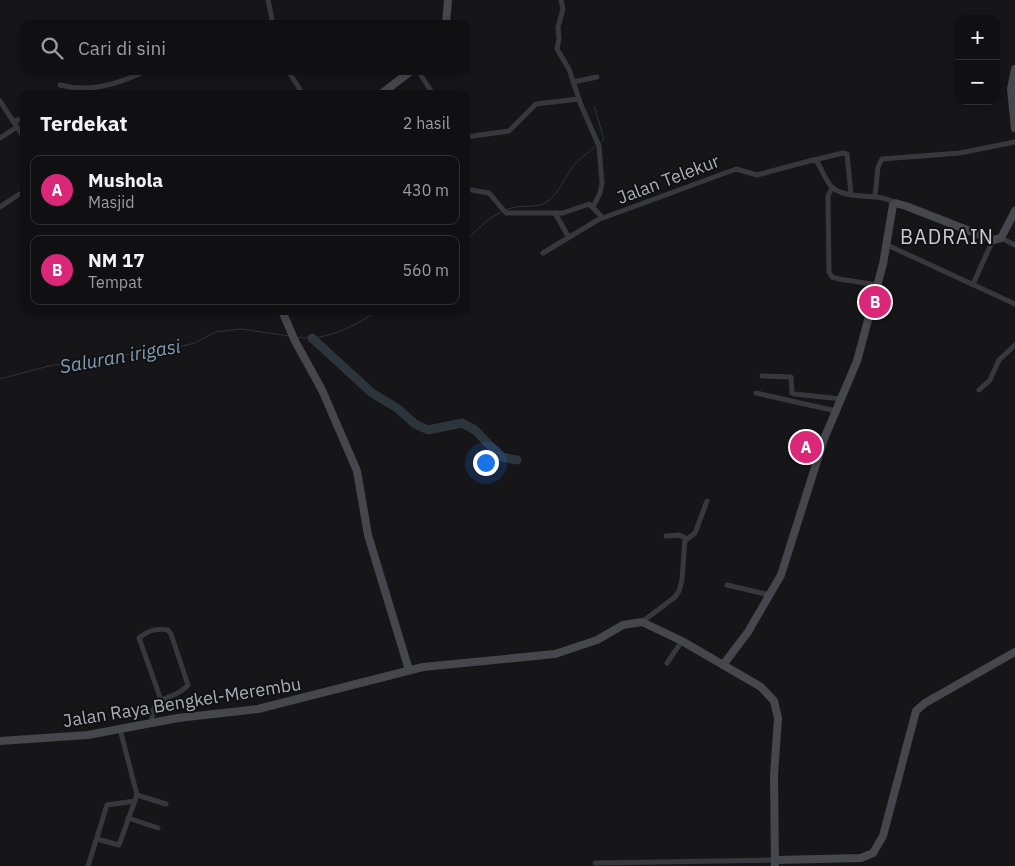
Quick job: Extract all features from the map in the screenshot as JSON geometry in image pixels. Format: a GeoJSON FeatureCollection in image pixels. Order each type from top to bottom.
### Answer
{"type":"FeatureCollection","features":[{"type":"Feature","properties":{"kind":"street"},"geometry":{"type":"LineString","coordinates":[[268,0],[272,20]]}},
{"type":"Feature","properties":{"kind":"street"},"geometry":{"type":"LineString","coordinates":[[446,20],[448,0]]}},
{"type":"Feature","properties":{"kind":"street"},"geometry":{"type":"LineString","coordinates":[[561,0],[563,9],[558,27],[560,39],[557,49],[569,69],[579,99],[599,146],[602,182],[600,193],[593,207]]}},
{"type":"Feature","properties":{"kind":"street"},"geometry":{"type":"LineString","coordinates":[[1015,68],[1011,97],[1015,128]]}},
{"type":"Feature","properties":{"kind":"street"},"geometry":{"type":"LineString","coordinates":[[60,85],[90,87],[124,82],[137,75]]}},
{"type":"Feature","properties":{"kind":"street"},"geometry":{"type":"LineString","coordinates":[[291,75],[300,90]]}},
{"type":"Feature","properties":{"kind":"street"},"geometry":{"type":"LineString","coordinates":[[386,90],[406,75]]}},
{"type":"Feature","properties":{"kind":"street"},"geometry":{"type":"LineString","coordinates":[[421,75],[430,90]]}},
{"type":"Feature","properties":{"kind":"street"},"geometry":{"type":"LineString","coordinates":[[573,82],[597,78]]}},
{"type":"Feature","properties":{"kind":"street"},"geometry":{"type":"LineString","coordinates":[[470,136],[509,131],[536,104],[579,99]]}},
{"type":"Feature","properties":{"kind":"street"},"geometry":{"type":"LineString","coordinates":[[0,101],[20,132]]}},
{"type":"Feature","properties":{"kind":"street"},"geometry":{"type":"LineString","coordinates":[[13,121],[20,120]]}},
{"type":"Feature","properties":{"kind":"street"},"geometry":{"type":"LineString","coordinates":[[0,138],[17,127]]}},
{"type":"Feature","properties":{"kind":"street"},"geometry":{"type":"LineString","coordinates":[[875,196],[880,163],[884,158],[942,155],[1015,142]]}},
{"type":"Feature","properties":{"kind":"street","name":"Jalan Telekur"},"geometry":{"type":"LineString","coordinates":[[555,213],[570,212],[587,204],[593,207],[601,218],[736,169],[756,175],[843,153],[847,154],[851,194]]}},
{"type":"Feature","properties":{"kind":"street"},"geometry":{"type":"LineString","coordinates":[[813,160],[817,162],[832,188],[851,194],[886,198],[993,240],[1001,238],[1015,245]]}},
{"type":"Feature","properties":{"kind":"street"},"geometry":{"type":"LineString","coordinates":[[832,188],[828,196],[829,272],[832,277],[878,286]]}},
{"type":"Feature","properties":{"kind":"street"},"geometry":{"type":"LineString","coordinates":[[470,190],[489,193],[506,213],[555,213],[568,236]]}},
{"type":"Feature","properties":{"kind":"street"},"geometry":{"type":"LineString","coordinates":[[0,207],[20,193]]}},
{"type":"Feature","properties":{"kind":"street"},"geometry":{"type":"LineString","coordinates":[[723,665],[748,632],[780,575],[820,449],[857,361],[878,286],[891,210],[895,203]]}},
{"type":"Feature","properties":{"kind":"street"},"geometry":{"type":"LineString","coordinates":[[1001,238],[1015,211]]}},
{"type":"Feature","properties":{"kind":"street"},"geometry":{"type":"LineString","coordinates":[[542,253],[601,218]]}},
{"type":"Feature","properties":{"kind":"street"},"geometry":{"type":"LineString","coordinates":[[973,284],[993,240]]}},
{"type":"Feature","properties":{"kind":"street"},"geometry":{"type":"LineString","coordinates":[[886,244],[1015,304]]}},
{"type":"Feature","properties":{"kind":"street"},"geometry":{"type":"LineString","coordinates":[[284,315],[322,390],[357,471],[368,535],[409,670]]}},
{"type":"Feature","properties":{"kind":"street"},"geometry":{"type":"LineString","coordinates":[[980,390],[990,380],[999,360],[1015,345]]}},
{"type":"Feature","properties":{"kind":"street"},"geometry":{"type":"LineString","coordinates":[[762,376],[791,377],[792,393],[794,394],[842,399]]}},
{"type":"Feature","properties":{"kind":"street"},"geometry":{"type":"LineString","coordinates":[[756,393],[836,411]]}},
{"type":"Feature","properties":{"kind":"street"},"geometry":{"type":"LineString","coordinates":[[707,501],[694,533],[686,540],[679,591],[675,597],[642,622],[682,641],[768,692],[777,707],[778,727],[774,775],[775,863]]}},
{"type":"Feature","properties":{"kind":"street"},"geometry":{"type":"LineString","coordinates":[[666,536],[682,536],[686,540]]}},
{"type":"Feature","properties":{"kind":"street"},"geometry":{"type":"LineString","coordinates":[[727,585],[770,595]]}},
{"type":"Feature","properties":{"kind":"street","name":"Jalan Raya Bengkel-Merembu"},"geometry":{"type":"LineString","coordinates":[[0,741],[88,735],[152,723],[258,709],[299,701],[409,670],[555,654],[597,640],[623,625],[642,622]]}},
{"type":"Feature","properties":{"kind":"street"},"geometry":{"type":"LineString","coordinates":[[152,723],[154,708],[161,700],[186,688],[189,682],[171,634],[163,628],[148,632],[139,638],[161,700]]}},
{"type":"Feature","properties":{"kind":"street"},"geometry":{"type":"LineString","coordinates":[[667,663],[682,641]]}},
{"type":"Feature","properties":{"kind":"street"},"geometry":{"type":"LineString","coordinates":[[595,863],[657,860],[775,863],[861,858],[872,853],[883,836],[916,711],[925,703],[1015,652]]}},
{"type":"Feature","properties":{"kind":"street"},"geometry":{"type":"LineString","coordinates":[[97,839],[118,845],[137,795],[120,729]]}},
{"type":"Feature","properties":{"kind":"street"},"geometry":{"type":"LineString","coordinates":[[137,795],[166,804]]}},
{"type":"Feature","properties":{"kind":"street"},"geometry":{"type":"LineString","coordinates":[[88,866],[107,805],[134,801]]}},
{"type":"Feature","properties":{"kind":"street"},"geometry":{"type":"LineString","coordinates":[[128,818],[158,828]]}},
{"type":"Feature","properties":{"kind":"waterway","name":"Saluran irigasi"},"geometry":{"type":"LineString","coordinates":[[594,106],[604,139],[601,142]]}},
{"type":"Feature","properties":{"kind":"waterway","name":"Saluran irigasi"},"geometry":{"type":"LineString","coordinates":[[506,210],[544,204],[556,193],[576,163],[597,145]]}},
{"type":"Feature","properties":{"kind":"waterway","name":"Saluran irigasi"},"geometry":{"type":"LineString","coordinates":[[470,236],[489,219],[503,211]]}},
{"type":"Feature","properties":{"kind":"waterway","name":"Saluran irigasi"},"geometry":{"type":"LineString","coordinates":[[297,337],[313,338],[329,335],[345,329],[370,315]]}},
{"type":"Feature","properties":{"kind":"waterway","name":"Saluran irigasi"},"geometry":{"type":"LineString","coordinates":[[0,379],[49,366],[109,355],[148,354],[195,343],[215,332],[241,329],[289,336]]}},
{"type":"Feature","properties":{"kind":"waterway"},"geometry":{"type":"LineString","coordinates":[[312,338],[372,393],[397,408],[415,424],[428,430],[462,423],[475,430],[501,457],[517,460]]}},
{"type":"Feature","properties":{"kind":"place","name":"NM 17"},"geometry":{"type":"Point","coordinates":[875,302]}},
{"type":"Feature","properties":{"kind":"place","name":"Mushola"},"geometry":{"type":"Point","coordinates":[806,447]}},
{"type":"Feature","properties":{"kind":"district","name":"BADRAIN"},"geometry":{"type":"Point","coordinates":[947,236]}}]}
